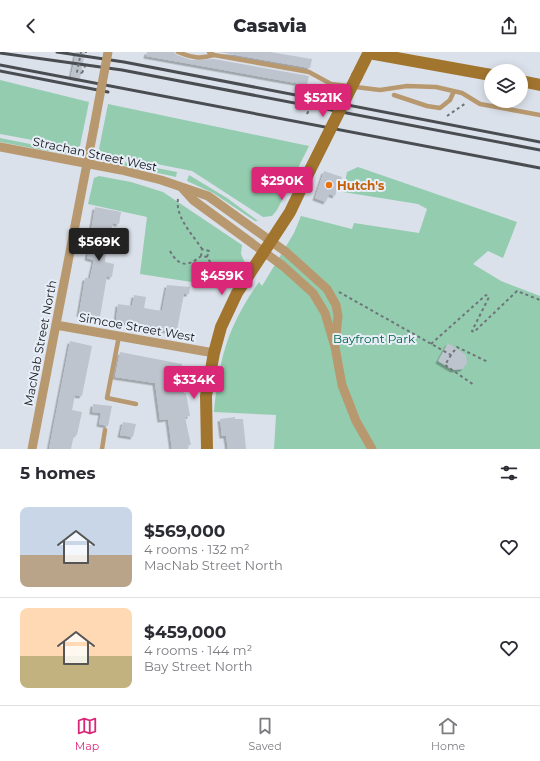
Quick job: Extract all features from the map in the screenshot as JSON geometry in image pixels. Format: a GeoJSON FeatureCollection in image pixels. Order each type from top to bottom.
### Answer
{"type":"FeatureCollection","features":[{"type":"Feature","properties":{"kind":"street","name":"MacNab Street North"},"geometry":{"type":"LineString","coordinates":[[32,449],[108,52]]}},
{"type":"Feature","properties":{"kind":"street"},"geometry":{"type":"LineString","coordinates":[[207,449],[206,396],[214,353],[221,327],[237,293],[262,252],[290,212],[368,52],[484,75]]}},
{"type":"Feature","properties":{"kind":"street"},"geometry":{"type":"LineString","coordinates":[[528,82],[540,85]]}},
{"type":"Feature","properties":{"kind":"street","name":"Strachan Street West"},"geometry":{"type":"LineString","coordinates":[[0,147],[87,163],[161,180],[183,189],[196,191],[208,196],[286,252],[327,289],[336,305],[338,316],[335,347]]}},
{"type":"Feature","properties":{"kind":"street","name":"Strachan Street West"},"geometry":{"type":"LineString","coordinates":[[183,189],[193,200],[283,266],[313,293],[325,313],[335,347]]}},
{"type":"Feature","properties":{"kind":"street","name":"Simcoe Street West"},"geometry":{"type":"LineString","coordinates":[[56,325],[214,353]]}},
{"type":"Feature","properties":{"kind":"street"},"geometry":{"type":"LineString","coordinates":[[335,347],[342,385],[356,421],[372,449]]}},
{"type":"Feature","properties":{"kind":"lane"},"geometry":{"type":"LineString","coordinates":[[178,52],[191,58],[203,58],[214,55]]}},
{"type":"Feature","properties":{"kind":"lane"},"geometry":{"type":"LineString","coordinates":[[209,52],[214,55],[309,72],[331,84],[380,90],[407,86],[436,87],[454,91],[480,104],[540,115]]}},
{"type":"Feature","properties":{"kind":"lane"},"geometry":{"type":"LineString","coordinates":[[394,95],[427,106],[440,108],[450,100],[454,91]]}},
{"type":"Feature","properties":{"kind":"lane"},"geometry":{"type":"LineString","coordinates":[[119,336],[107,398],[136,404]]}},
{"type":"Feature","properties":{"kind":"lane"},"geometry":{"type":"LineString","coordinates":[[102,449],[106,430]]}},
{"type":"Feature","properties":{"kind":"path"},"geometry":{"type":"LineString","coordinates":[[81,52],[78,72],[82,73],[85,66]]}},
{"type":"Feature","properties":{"kind":"path"},"geometry":{"type":"LineString","coordinates":[[447,116],[471,100]]}},
{"type":"Feature","properties":{"kind":"path"},"geometry":{"type":"LineString","coordinates":[[307,114],[310,108]]}},
{"type":"Feature","properties":{"kind":"path"},"geometry":{"type":"LineString","coordinates":[[178,200],[177,205],[185,227],[202,249],[209,251],[207,257]]}},
{"type":"Feature","properties":{"kind":"path"},"geometry":{"type":"LineString","coordinates":[[170,251],[173,258],[186,264],[194,262],[201,256],[200,253],[202,249]]}},
{"type":"Feature","properties":{"kind":"path"},"geometry":{"type":"LineString","coordinates":[[201,256],[207,257],[217,273],[232,285]]}},
{"type":"Feature","properties":{"kind":"path"},"geometry":{"type":"LineString","coordinates":[[334,289],[451,355]]}},
{"type":"Feature","properties":{"kind":"path"},"geometry":{"type":"LineString","coordinates":[[431,344],[486,295],[489,297],[472,331],[474,332],[515,292],[520,291],[540,300]]}},
{"type":"Feature","properties":{"kind":"path"},"geometry":{"type":"LineString","coordinates":[[474,385],[445,365],[451,355],[457,347],[488,362]]}},
{"type":"Feature","properties":{"kind":"green space"},"geometry":{"type":"Polygon","coordinates":[[[0,80],[89,102],[80,146],[76,148],[0,134],[0,80]]]}},
{"type":"Feature","properties":{"kind":"green space"},"geometry":{"type":"Polygon","coordinates":[[[108,104],[309,146],[277,210],[272,216],[263,217],[192,171],[101,153],[99,149],[108,104]]]}},
{"type":"Feature","properties":{"kind":"green space"},"geometry":{"type":"Polygon","coordinates":[[[0,138],[75,153],[75,156],[0,142],[0,138]]]}},
{"type":"Feature","properties":{"kind":"green space"},"geometry":{"type":"Polygon","coordinates":[[[101,158],[177,172],[176,177],[104,161],[101,160],[101,158]]]}},
{"type":"Feature","properties":{"kind":"green space","name":"Bayfront Park"},"geometry":{"type":"Polygon","coordinates":[[[358,167],[517,222],[503,258],[488,251],[473,264],[501,281],[540,296],[540,449],[274,449],[276,415],[214,412],[222,359],[232,328],[248,298],[259,282],[262,286],[294,233],[301,216],[352,229],[354,223],[419,233],[427,209],[418,204],[343,192],[347,172],[358,167]]]}},
{"type":"Feature","properties":{"kind":"green space"},"geometry":{"type":"Polygon","coordinates":[[[189,175],[227,198],[258,221],[255,221],[213,193],[187,181],[189,175]]]}},
{"type":"Feature","properties":{"kind":"green space"},"geometry":{"type":"Polygon","coordinates":[[[99,176],[131,182],[163,192],[242,245],[241,254],[245,263],[230,288],[140,274],[147,217],[88,204],[94,178],[99,176]]]}},
{"type":"Feature","properties":{"kind":"building"},"geometry":{"type":"Polygon","coordinates":[[[76,52],[85,52],[80,79],[71,77],[76,52]]]}},
{"type":"Feature","properties":{"kind":"building"},"geometry":{"type":"Polygon","coordinates":[[[147,52],[174,52],[177,55],[191,60],[214,59],[309,76],[307,85],[146,56],[147,52]]]}},
{"type":"Feature","properties":{"kind":"building"},"geometry":{"type":"Polygon","coordinates":[[[219,52],[270,52],[312,59],[310,68],[219,52]]]}},
{"type":"Feature","properties":{"kind":"building","name":"Hutch's"},"geometry":{"type":"Polygon","coordinates":[[[324,171],[342,177],[335,196],[329,194],[326,202],[315,198],[324,171]]]}},
{"type":"Feature","properties":{"kind":"building"},"geometry":{"type":"Polygon","coordinates":[[[95,207],[121,212],[119,224],[113,223],[106,251],[105,262],[114,264],[112,277],[107,276],[100,317],[79,314],[85,278],[90,278],[94,260],[87,258],[93,231],[91,231],[95,207]]]}},
{"type":"Feature","properties":{"kind":"building"},"geometry":{"type":"Polygon","coordinates":[[[167,285],[190,287],[189,294],[184,294],[177,330],[169,329],[169,331],[144,327],[145,325],[116,321],[118,304],[132,306],[134,295],[146,297],[144,308],[162,311],[167,285]]]}},
{"type":"Feature","properties":{"kind":"building"},"geometry":{"type":"Polygon","coordinates":[[[70,341],[92,346],[82,396],[75,395],[72,410],[82,412],[77,435],[74,435],[71,449],[49,449],[70,341]]]}},
{"type":"Feature","properties":{"kind":"building"},"geometry":{"type":"Polygon","coordinates":[[[448,343],[466,355],[467,363],[463,369],[453,370],[438,361],[448,343]]]}},
{"type":"Feature","properties":{"kind":"building"},"geometry":{"type":"Polygon","coordinates":[[[120,352],[182,364],[177,391],[184,390],[184,393],[186,393],[190,416],[185,417],[191,445],[187,445],[188,449],[172,449],[168,419],[160,420],[155,383],[115,377],[120,352]]]}},
{"type":"Feature","properties":{"kind":"building"},"geometry":{"type":"Polygon","coordinates":[[[93,404],[112,406],[108,426],[99,424],[101,413],[92,412],[93,404]]]}},
{"type":"Feature","properties":{"kind":"building"},"geometry":{"type":"Polygon","coordinates":[[[235,417],[235,419],[243,419],[246,449],[228,449],[226,436],[222,436],[220,419],[235,417]]]}},
{"type":"Feature","properties":{"kind":"building"},"geometry":{"type":"Polygon","coordinates":[[[123,422],[136,424],[133,437],[120,435],[123,422]]]}},
{"type":"Feature","properties":{"kind":"railway"},"geometry":{"type":"LineString","coordinates":[[57,52],[124,62],[540,142]]}},
{"type":"Feature","properties":{"kind":"railway"},"geometry":{"type":"LineString","coordinates":[[0,53],[122,70],[540,150]]}},
{"type":"Feature","properties":{"kind":"railway"},"geometry":{"type":"LineString","coordinates":[[0,65],[540,168]]}},
{"type":"Feature","properties":{"kind":"railway"},"geometry":{"type":"LineString","coordinates":[[0,71],[108,92]]}},
{"type":"Feature","properties":{"kind":"place","name":"Hutch's"},"geometry":{"type":"Point","coordinates":[329,185]}}]}
